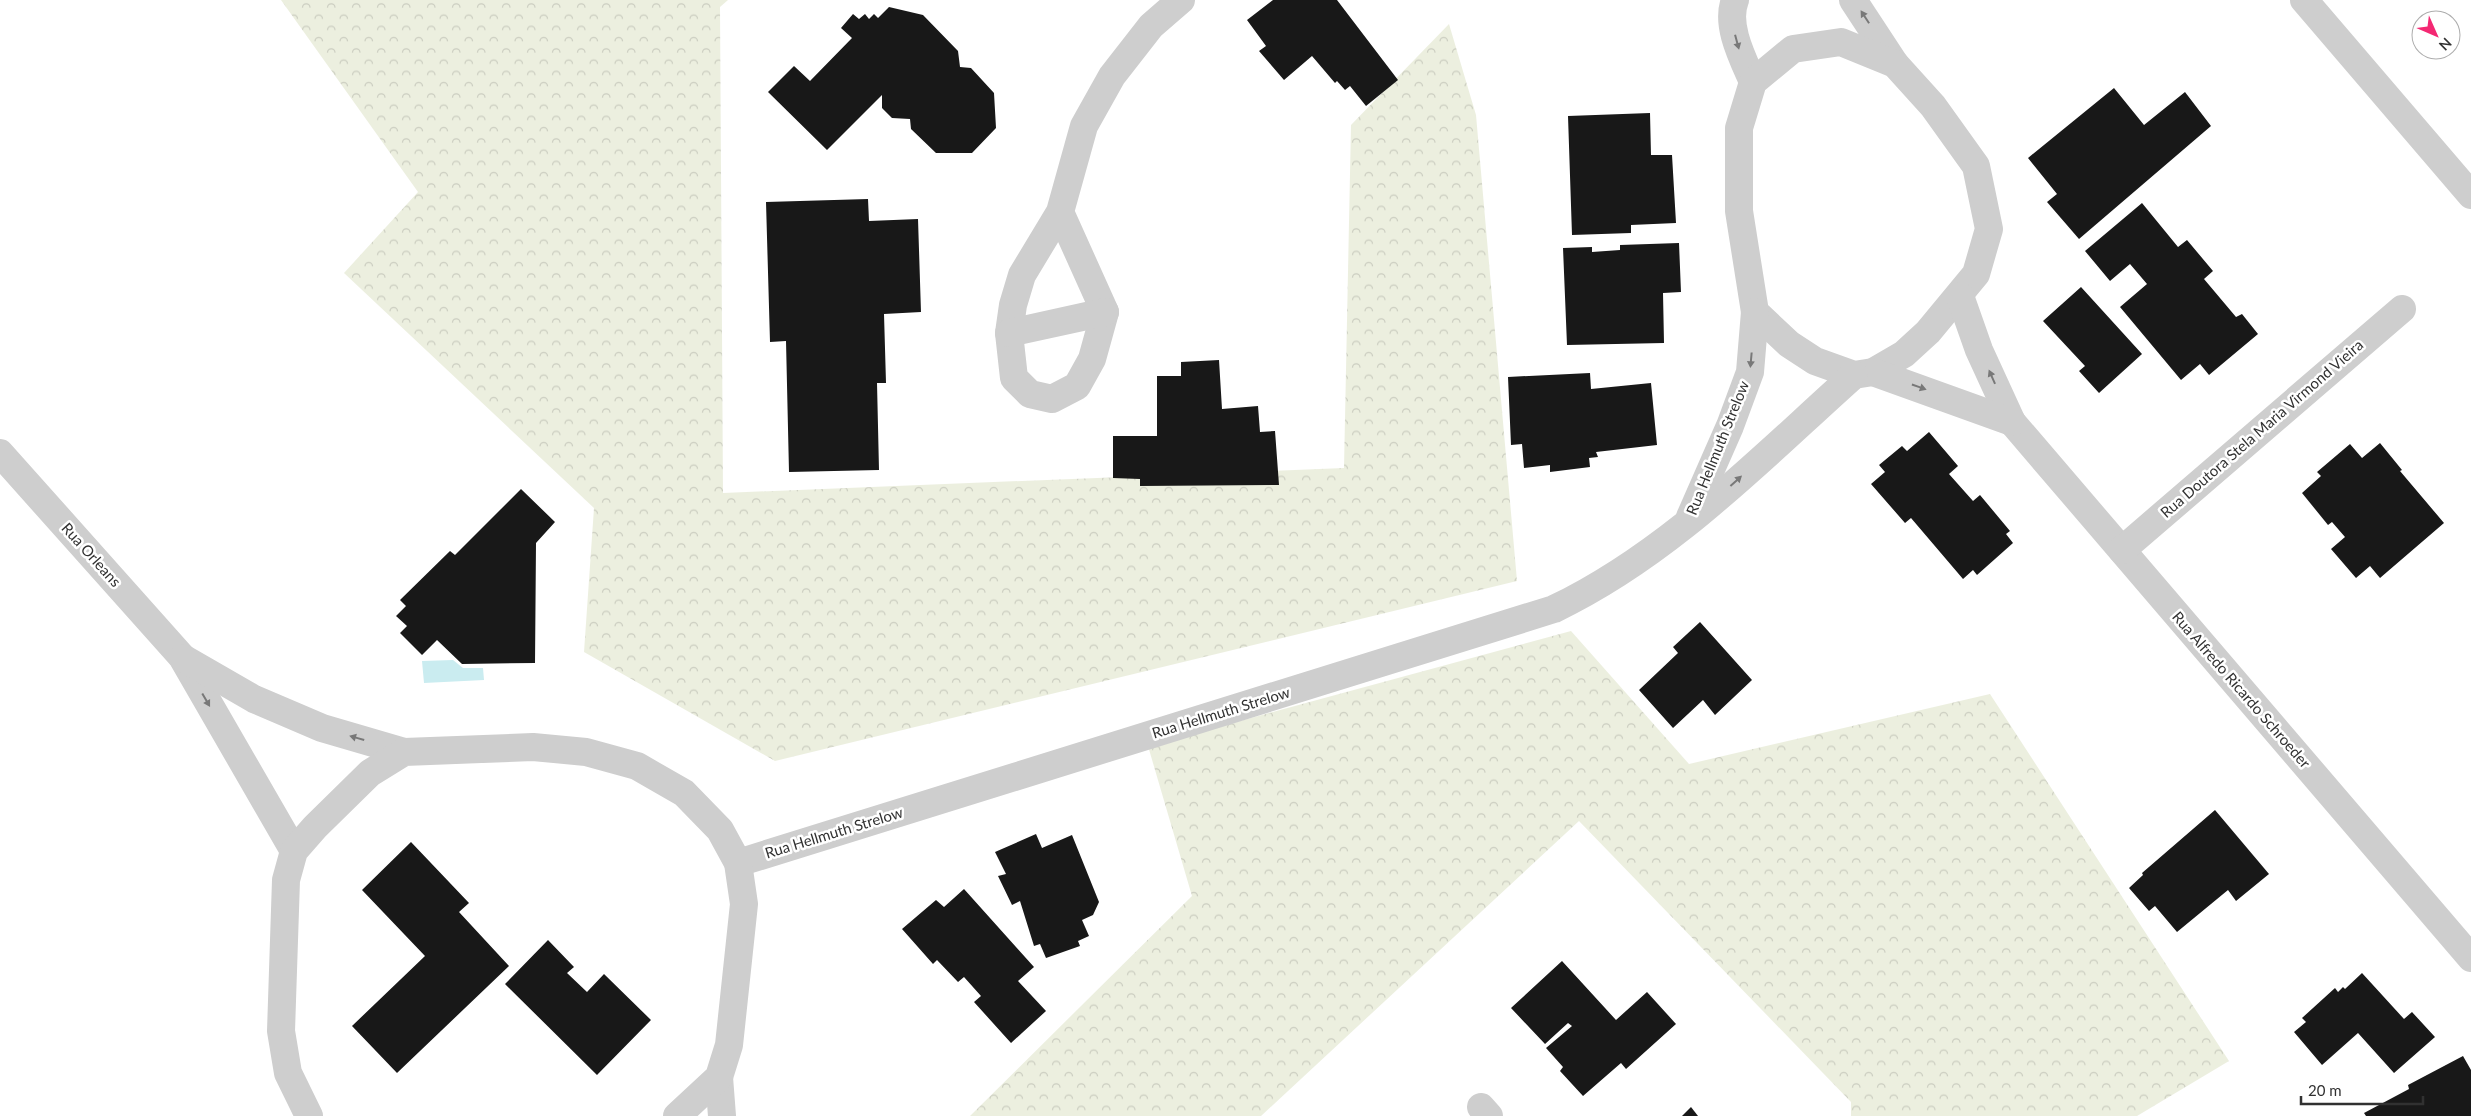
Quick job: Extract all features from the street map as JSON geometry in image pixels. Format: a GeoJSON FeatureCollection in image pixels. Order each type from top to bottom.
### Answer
{"type":"FeatureCollection","features":[{"type":"Feature","properties":{"kind":"street"},"geometry":{"type":"LineString","coordinates":[[1060,212],[1105,312],[1092,359],[1077,386],[1052,399],[1030,394],[1014,378],[1009,333],[1022,275],[1060,212],[1084,126],[1112,76],[1152,26],[1182,0]]}},
{"type":"Feature","properties":{"kind":"street"},"geometry":{"type":"LineString","coordinates":[[1734,0],[1732,6],[1736,43],[1753,82],[1794,49],[1841,42],[1895,64]]}},
{"type":"Feature","properties":{"kind":"street"},"geometry":{"type":"LineString","coordinates":[[1853,0],[1895,64]]}},
{"type":"Feature","properties":{"kind":"street"},"geometry":{"type":"LineString","coordinates":[[2304,0],[2471,195]]}},
{"type":"Feature","properties":{"kind":"street","name":"Rua Hellmuth Strelow"},"geometry":{"type":"LineString","coordinates":[[738,863],[1554,609],[1592,591],[1687,525],[1863,373],[1904,354],[1960,296],[1976,274],[1988,229],[1976,166],[1934,106],[1895,64]]}},
{"type":"Feature","properties":{"kind":"street","name":"Rua Hellmuth Strelow"},"geometry":{"type":"LineString","coordinates":[[1687,525],[1730,426],[1750,372],[1755,312],[1739,211],[1739,128],[1753,82]]}},
{"type":"Feature","properties":{"kind":"street","name":"Rua Alfredo Ricardo Schroeder"},"geometry":{"type":"LineString","coordinates":[[1960,296],[1979,350],[2012,422],[2471,957]]}},
{"type":"Feature","properties":{"kind":"street","name":"Rua Doutora Stela Maria Virmond Vieira"},"geometry":{"type":"LineString","coordinates":[[2122,550],[2402,309]]}},
{"type":"Feature","properties":{"kind":"street"},"geometry":{"type":"LineString","coordinates":[[1009,333],[1105,312]]}},
{"type":"Feature","properties":{"kind":"street","name":"Rua Alfredo Ricardo Schroeder"},"geometry":{"type":"LineString","coordinates":[[1755,312],[1789,344],[1815,361],[1863,373],[2012,422]]}},
{"type":"Feature","properties":{"kind":"street","name":"Rua Orleans"},"geometry":{"type":"LineString","coordinates":[[0,453],[182,657],[294,851]]}},
{"type":"Feature","properties":{"kind":"street","name":"Rua Orleans"},"geometry":{"type":"LineString","coordinates":[[182,657],[254,699],[322,728],[404,752]]}},
{"type":"Feature","properties":{"kind":"street"},"geometry":{"type":"LineString","coordinates":[[309,1116],[288,1073],[280,1031],[286,880],[294,851],[314,827],[370,773],[404,752],[532,747],[586,752],[634,765],[684,793],[720,830],[738,863],[744,904],[729,1045],[719,1077],[722,1116]]}},
{"type":"Feature","properties":{"kind":"street"},"geometry":{"type":"LineString","coordinates":[[676,1116],[719,1077]]}},
{"type":"Feature","properties":{"kind":"green space"},"geometry":{"type":"Polygon","coordinates":[[[281,0],[728,0],[720,7],[723,493],[1344,468],[1351,125],[1449,24],[1476,115],[1517,581],[775,761],[584,652],[594,508],[344,273],[418,192],[281,0]]]}},
{"type":"Feature","properties":{"kind":"green space"},"geometry":{"type":"Polygon","coordinates":[[[1571,631],[1689,764],[1990,694],[2229,1061],[2137,1116],[1851,1116],[1851,1102],[1579,821],[1261,1116],[970,1116],[1192,896],[1148,746],[1571,631]]]}},
{"type":"Feature","properties":{"kind":"water"},"geometry":{"type":"Polygon","coordinates":[[[453,660],[463,668],[483,668],[484,680],[424,683],[422,661],[453,660]]]}},
{"type":"Feature","properties":{"kind":"building"},"geometry":{"type":"Polygon","coordinates":[[[1273,0],[1337,0],[1398,80],[1366,106],[1350,86],[1345,90],[1337,81],[1335,83],[1312,56],[1284,80],[1259,51],[1266,46],[1247,20],[1273,0]]]}},
{"type":"Feature","properties":{"kind":"building"},"geometry":{"type":"Polygon","coordinates":[[[889,7],[923,15],[958,51],[960,67],[971,68],[994,93],[996,128],[972,153],[936,153],[911,129],[910,119],[892,118],[882,108],[882,95],[827,150],[768,92],[794,66],[810,81],[852,38],[841,28],[853,14],[859,19],[865,14],[869,19],[874,14],[878,18],[889,7]]]}},
{"type":"Feature","properties":{"kind":"building"},"geometry":{"type":"Polygon","coordinates":[[[2114,88],[2144,125],[2185,92],[2211,126],[2079,239],[2047,202],[2057,194],[2028,158],[2114,88]]]}},
{"type":"Feature","properties":{"kind":"building"},"geometry":{"type":"Polygon","coordinates":[[[1650,113],[1651,155],[1672,155],[1676,223],[1631,225],[1631,233],[1572,235],[1568,116],[1650,113]]]}},
{"type":"Feature","properties":{"kind":"building"},"geometry":{"type":"Polygon","coordinates":[[[868,199],[869,221],[918,219],[921,312],[884,314],[886,383],[877,383],[879,470],[789,472],[786,341],[770,342],[766,202],[868,199]]]}},
{"type":"Feature","properties":{"kind":"building"},"geometry":{"type":"Polygon","coordinates":[[[2142,203],[2178,247],[2187,240],[2213,271],[2204,279],[2236,317],[2242,314],[2258,334],[2209,375],[2200,364],[2181,380],[2120,307],[2147,284],[2130,264],[2110,281],[2085,251],[2142,203]]]}},
{"type":"Feature","properties":{"kind":"building"},"geometry":{"type":"Polygon","coordinates":[[[1679,243],[1681,292],[1663,293],[1664,343],[1567,345],[1563,248],[1592,247],[1592,252],[1620,250],[1620,245],[1679,243]]]}},
{"type":"Feature","properties":{"kind":"building"},"geometry":{"type":"Polygon","coordinates":[[[2081,287],[2142,354],[2099,393],[2079,371],[2085,366],[2043,321],[2081,287]]]}},
{"type":"Feature","properties":{"kind":"building"},"geometry":{"type":"Polygon","coordinates":[[[1219,360],[1222,409],[1258,406],[1260,432],[1275,431],[1279,485],[1140,486],[1140,479],[1113,478],[1113,436],[1157,436],[1157,376],[1181,376],[1181,362],[1219,360]]]}},
{"type":"Feature","properties":{"kind":"building"},"geometry":{"type":"Polygon","coordinates":[[[1590,373],[1591,389],[1651,383],[1657,445],[1596,452],[1598,457],[1589,458],[1590,467],[1550,472],[1550,465],[1524,468],[1522,444],[1511,445],[1508,377],[1590,373]]]}},
{"type":"Feature","properties":{"kind":"building"},"geometry":{"type":"Polygon","coordinates":[[[1929,432],[1958,466],[1949,474],[1973,501],[1980,495],[2010,531],[2006,534],[2013,543],[1977,575],[1973,570],[1963,579],[1911,518],[1905,523],[1871,484],[1885,472],[1879,465],[1902,446],[1907,451],[1929,432]]]}},
{"type":"Feature","properties":{"kind":"building"},"geometry":{"type":"Polygon","coordinates":[[[2380,443],[2402,470],[2400,471],[2444,523],[2380,578],[2370,566],[2356,578],[2331,549],[2345,537],[2332,522],[2328,525],[2302,493],[2321,476],[2317,472],[2350,444],[2362,458],[2380,443]]]}},
{"type":"Feature","properties":{"kind":"building"},"geometry":{"type":"Polygon","coordinates":[[[521,489],[555,522],[536,543],[535,663],[462,664],[437,640],[422,655],[400,633],[407,626],[396,616],[406,606],[400,600],[450,551],[455,555],[521,489]]]}},
{"type":"Feature","properties":{"kind":"building"},"geometry":{"type":"Polygon","coordinates":[[[1700,622],[1752,680],[1715,715],[1703,700],[1673,728],[1639,690],[1678,653],[1673,647],[1700,622]]]}},
{"type":"Feature","properties":{"kind":"building"},"geometry":{"type":"Polygon","coordinates":[[[2215,810],[2269,874],[2236,901],[2228,890],[2177,932],[2155,906],[2149,911],[2129,888],[2143,875],[2142,873],[2215,810]]]}},
{"type":"Feature","properties":{"kind":"building"},"geometry":{"type":"Polygon","coordinates":[[[1036,834],[1042,848],[1072,835],[1099,902],[1093,915],[1082,920],[1089,936],[1078,941],[1080,946],[1046,958],[1040,944],[1034,946],[1020,901],[1012,905],[998,876],[1006,874],[995,852],[1036,834]]]}},
{"type":"Feature","properties":{"kind":"building"},"geometry":{"type":"Polygon","coordinates":[[[411,842],[469,903],[459,912],[509,966],[397,1073],[352,1026],[425,956],[362,890],[411,842]]]}},
{"type":"Feature","properties":{"kind":"building"},"geometry":{"type":"Polygon","coordinates":[[[964,889],[1034,967],[1018,981],[1046,1011],[1011,1043],[974,1002],[981,996],[964,977],[958,982],[937,960],[933,964],[902,929],[936,900],[944,907],[964,889]]]}},
{"type":"Feature","properties":{"kind":"building"},"geometry":{"type":"Polygon","coordinates":[[[548,940],[574,967],[567,973],[587,992],[604,974],[651,1020],[597,1075],[505,984],[548,940]]]}},
{"type":"Feature","properties":{"kind":"building"},"geometry":{"type":"Polygon","coordinates":[[[1562,961],[1616,1020],[1647,992],[1676,1024],[1626,1069],[1621,1063],[1583,1096],[1560,1071],[1563,1067],[1546,1048],[1572,1026],[1568,1023],[1545,1044],[1511,1008],[1562,961]]]}},
{"type":"Feature","properties":{"kind":"building"},"geometry":{"type":"Polygon","coordinates":[[[2362,973],[2404,1019],[2412,1012],[2435,1037],[2394,1073],[2358,1033],[2322,1065],[2294,1032],[2306,1022],[2302,1018],[2335,988],[2338,992],[2343,987],[2345,989],[2362,973]]]}},
{"type":"Feature","properties":{"kind":"building"},"geometry":{"type":"Polygon","coordinates":[[[2463,1056],[2471,1070],[2471,1116],[2366,1116],[2364,1113],[2409,1089],[2408,1085],[2463,1056]]]}},
{"type":"Feature","properties":{"kind":"building"},"geometry":{"type":"Polygon","coordinates":[[[1691,1107],[1698,1116],[1682,1116],[1691,1107]]]}}]}
